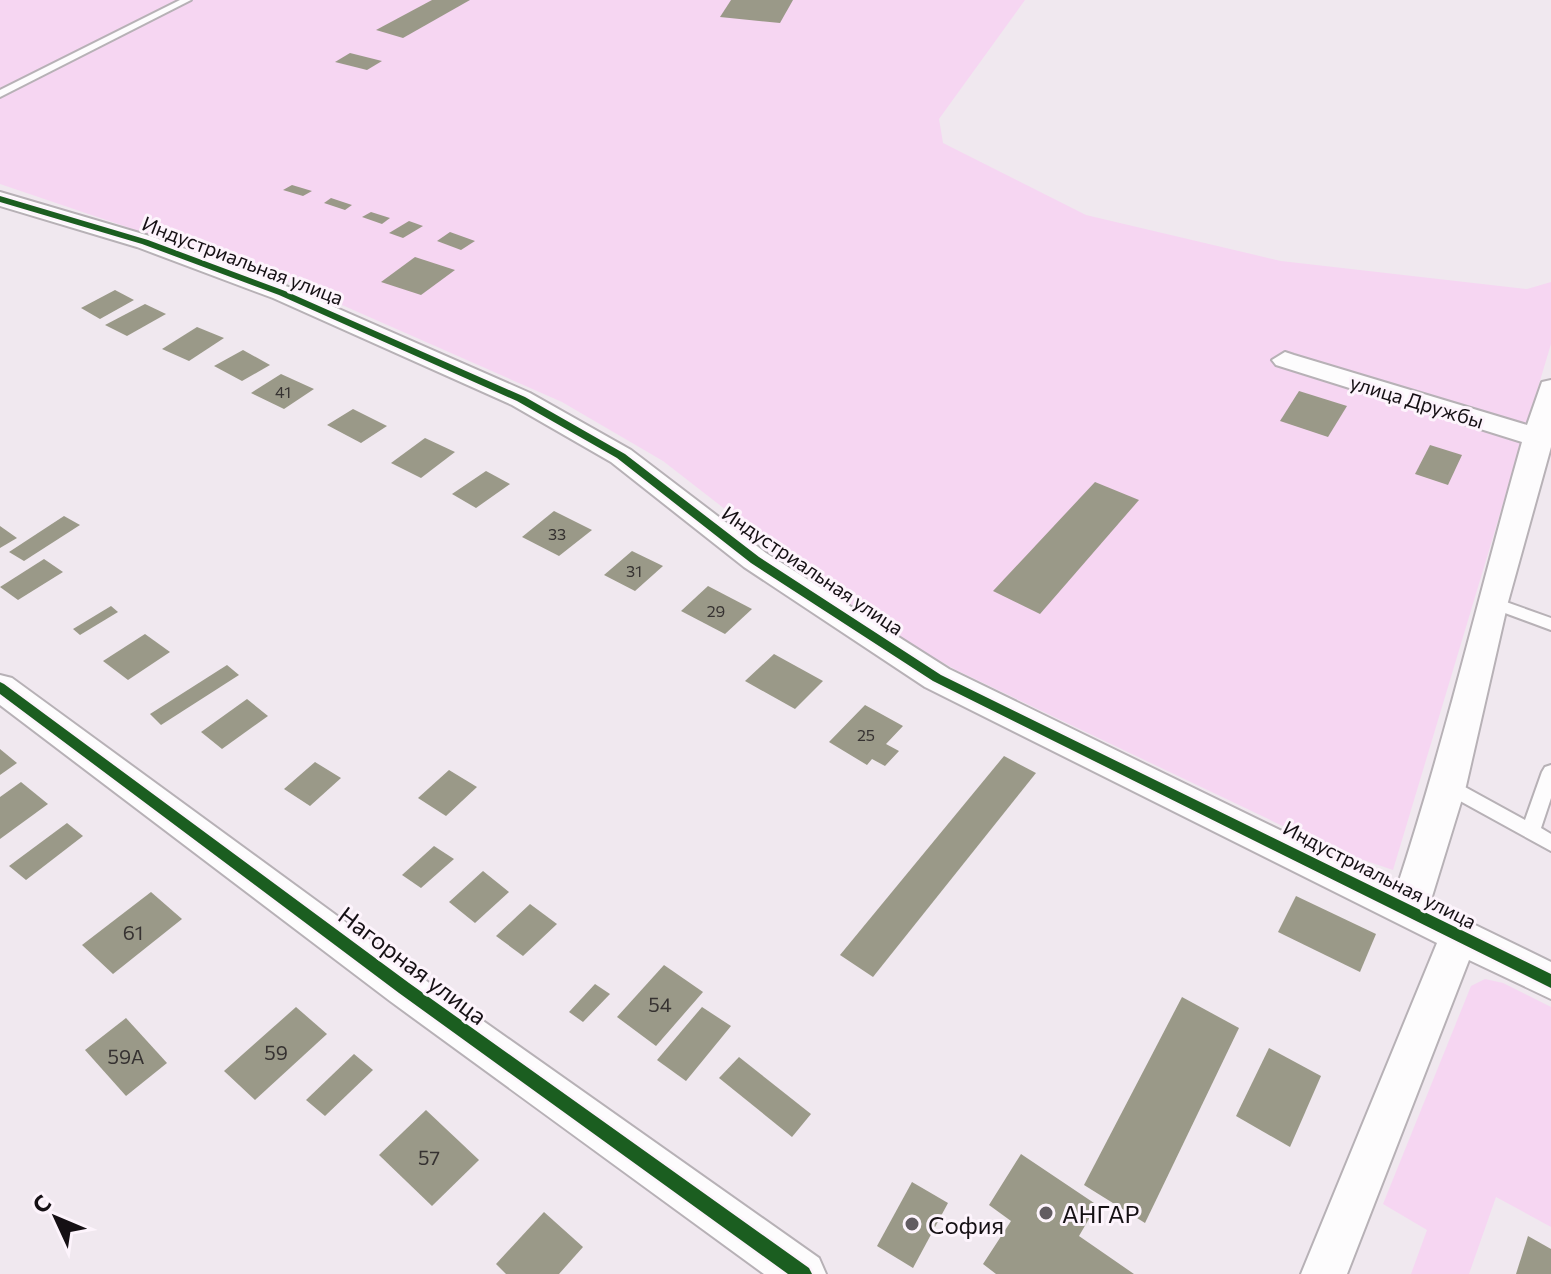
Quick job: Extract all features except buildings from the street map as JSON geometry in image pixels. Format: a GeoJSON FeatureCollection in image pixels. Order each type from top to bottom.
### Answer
{"type":"FeatureCollection","features":[{"type":"Feature","properties":{"kind":"street","name":"Индустриальная улица"},"geometry":{"type":"LineString","coordinates":[[2,202],[145,242],[282,293],[521,399],[621,456],[755,560],[937,678],[1409,908],[1551,981]]}},
{"type":"Feature","properties":{"kind":"street","name":"улица Дружбы"},"geometry":{"type":"LineString","coordinates":[[1285,360],[1545,438]]}},
{"type":"Feature","properties":{"kind":"street"},"geometry":{"type":"LineString","coordinates":[[1409,908],[1448,786],[1492,602],[1545,438],[1551,388]]}},
{"type":"Feature","properties":{"kind":"street","name":"Нагорная улица"},"geometry":{"type":"LineString","coordinates":[[0,687],[778,1268]]}},
{"type":"Feature","properties":{"kind":"street"},"geometry":{"type":"LineString","coordinates":[[1324,1274],[1459,936]]}},
{"type":"Feature","properties":{"kind":"lane"},"geometry":{"type":"LineString","coordinates":[[0,94],[187,0]]}},
{"type":"Feature","properties":{"kind":"lane"},"geometry":{"type":"LineString","coordinates":[[1492,602],[1551,624]]}},
{"type":"Feature","properties":{"kind":"lane"},"geometry":{"type":"LineString","coordinates":[[1531,830],[1551,772]]}},
{"type":"Feature","properties":{"kind":"lane"},"geometry":{"type":"LineString","coordinates":[[1448,786],[1551,843]]}},
{"type":"Feature","properties":{"kind":"shaded area"},"geometry":{"type":"Polygon","coordinates":[[[0,0],[1025,0],[939,119],[943,143],[1086,215],[1281,261],[1527,289],[1551,282],[1551,344],[1393,870],[1331,849],[956,670],[869,621],[663,461],[562,402],[292,283],[0,184],[0,0]]]}},
{"type":"Feature","properties":{"kind":"shaded area"},"geometry":{"type":"Polygon","coordinates":[[[1485,979],[1503,983],[1551,1007],[1551,1227],[1496,1197],[1469,1274],[1411,1274],[1427,1230],[1383,1204],[1471,986],[1485,979]]]}},
{"type":"Feature","properties":{"kind":"cycle path"},"geometry":{"type":"LineString","coordinates":[[0,199],[145,242],[282,293],[521,399],[621,456],[755,560],[937,678],[1551,981]]}},
{"type":"Feature","properties":{"kind":"cycle path"},"geometry":{"type":"LineString","coordinates":[[0,687],[404,988],[803,1274]]}},
{"type":"Feature","properties":{"kind":"place","name":"АНГАР"},"geometry":{"type":"Point","coordinates":[1046,1213]}},
{"type":"Feature","properties":{"kind":"place","name":"София"},"geometry":{"type":"Point","coordinates":[912,1224]}}]}
